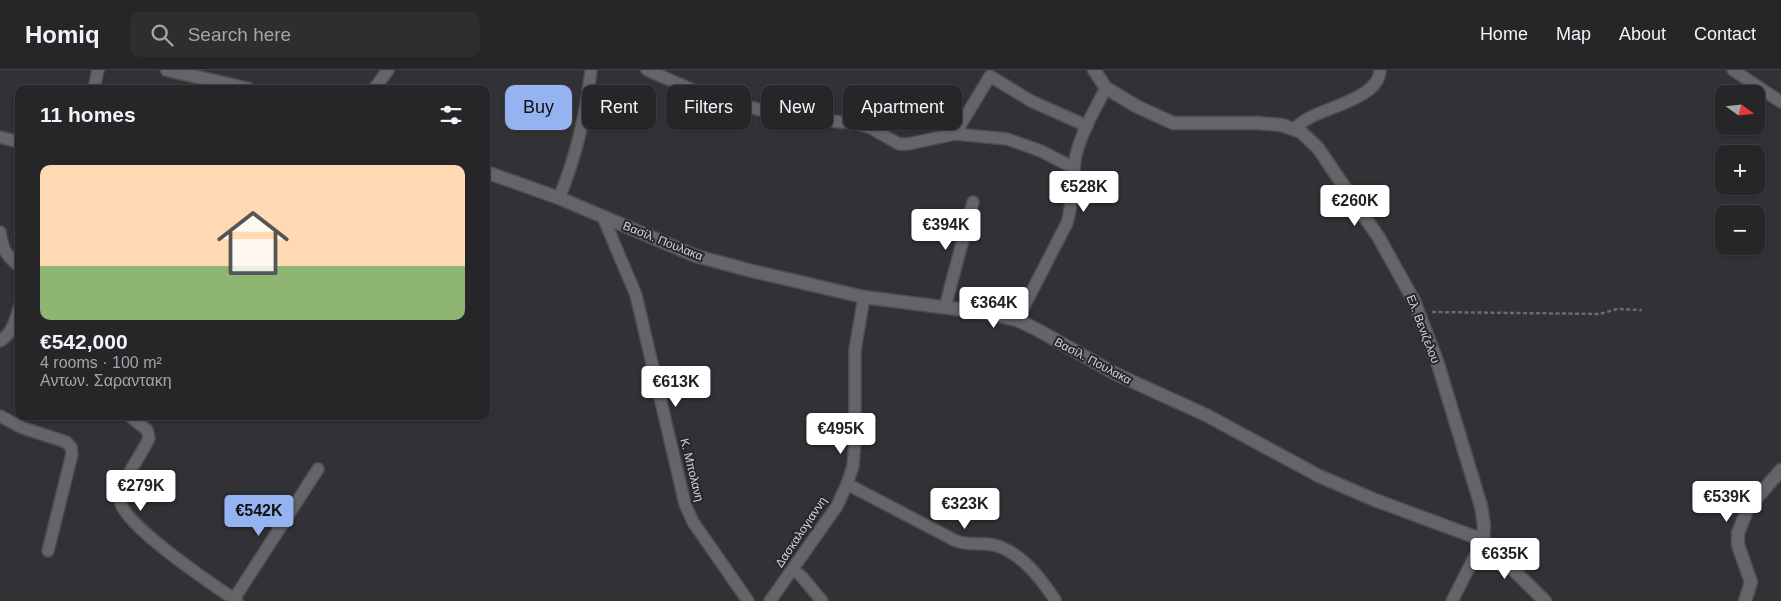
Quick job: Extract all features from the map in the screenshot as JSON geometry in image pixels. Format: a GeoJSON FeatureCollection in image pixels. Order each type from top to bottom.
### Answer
{"type":"FeatureCollection","features":[{"type":"Feature","properties":{"kind":"main road"},"geometry":{"type":"LineString","coordinates":[[167,70],[222,85]]}},
{"type":"Feature","properties":{"kind":"main road","name":"Ελ. Βενιζελου"},"geometry":{"type":"LineString","coordinates":[[1094,70],[1106,88],[1136,106],[1172,123],[1257,123],[1282,125],[1301,132],[1318,148],[1380,238],[1414,301],[1437,361],[1481,506],[1484,525],[1483,540]]}},
{"type":"Feature","properties":{"kind":"main road","name":"Βασίλ. Πουλακα"},"geometry":{"type":"LineString","coordinates":[[490,173],[559,198],[696,256],[864,297],[988,313],[1017,320],[1116,374],[1206,415],[1319,476],[1375,500],[1483,540]]}},
{"type":"Feature","properties":{"kind":"main road"},"geometry":{"type":"LineString","coordinates":[[1745,601],[1751,582],[1738,545],[1738,533],[1748,508],[1781,470]]}},
{"type":"Feature","properties":{"kind":"main road"},"geometry":{"type":"LineString","coordinates":[[1483,540],[1545,601]]}},
{"type":"Feature","properties":{"kind":"street"},"geometry":{"type":"LineString","coordinates":[[95,85],[98,70]]}},
{"type":"Feature","properties":{"kind":"street"},"geometry":{"type":"LineString","coordinates":[[377,85],[388,70]]}},
{"type":"Feature","properties":{"kind":"street"},"geometry":{"type":"LineString","coordinates":[[559,198],[581,133],[592,70]]}},
{"type":"Feature","properties":{"kind":"street"},"geometry":{"type":"LineString","coordinates":[[647,70],[709,97],[785,116],[859,124],[871,128],[899,144],[908,144],[955,134],[1007,139],[1041,151],[1074,168]]}},
{"type":"Feature","properties":{"kind":"street"},"geometry":{"type":"LineString","coordinates":[[1293,129],[1309,117],[1352,100],[1378,81],[1380,70]]}},
{"type":"Feature","properties":{"kind":"street"},"geometry":{"type":"LineString","coordinates":[[1733,70],[1781,102]]}},
{"type":"Feature","properties":{"kind":"street"},"geometry":{"type":"LineString","coordinates":[[955,134],[990,76],[1031,101],[1087,126]]}},
{"type":"Feature","properties":{"kind":"street"},"geometry":{"type":"LineString","coordinates":[[1017,320],[1067,224],[1071,210],[1076,156],[1087,126],[1106,88]]}},
{"type":"Feature","properties":{"kind":"street"},"geometry":{"type":"LineString","coordinates":[[0,137],[15,141]]}},
{"type":"Feature","properties":{"kind":"street"},"geometry":{"type":"LineString","coordinates":[[945,307],[973,202]]}},
{"type":"Feature","properties":{"kind":"street","name":"Κ. Μπολανη"},"geometry":{"type":"LineString","coordinates":[[603,217],[636,296],[685,504],[693,522],[748,601]]}},
{"type":"Feature","properties":{"kind":"street"},"geometry":{"type":"LineString","coordinates":[[0,232],[5,252],[9,259],[15,263]]}},
{"type":"Feature","properties":{"kind":"street","name":"Δασκαλογιαννη"},"geometry":{"type":"LineString","coordinates":[[770,601],[837,506],[853,466],[856,440],[855,350],[864,297]]}},
{"type":"Feature","properties":{"kind":"street"},"geometry":{"type":"LineString","coordinates":[[0,341],[6,337],[15,322]]}},
{"type":"Feature","properties":{"kind":"street"},"geometry":{"type":"LineString","coordinates":[[0,416],[23,428],[66,442],[71,447],[72,454],[48,551]]}},
{"type":"Feature","properties":{"kind":"street"},"geometry":{"type":"LineString","coordinates":[[135,420],[147,430],[149,438],[121,490],[120,502],[131,520],[174,556],[236,600],[318,469]]}},
{"type":"Feature","properties":{"kind":"street"},"geometry":{"type":"LineString","coordinates":[[847,484],[956,541],[966,544],[999,546],[1009,551],[1033,570],[1055,600]]}},
{"type":"Feature","properties":{"kind":"street"},"geometry":{"type":"LineString","coordinates":[[1452,601],[1483,540]]}},
{"type":"Feature","properties":{"kind":"street"},"geometry":{"type":"LineString","coordinates":[[793,569],[822,601]]}},
{"type":"Feature","properties":{"kind":"path"},"geometry":{"type":"LineString","coordinates":[[1418,312],[1600,314],[1617,309],[1642,310]]}}]}
